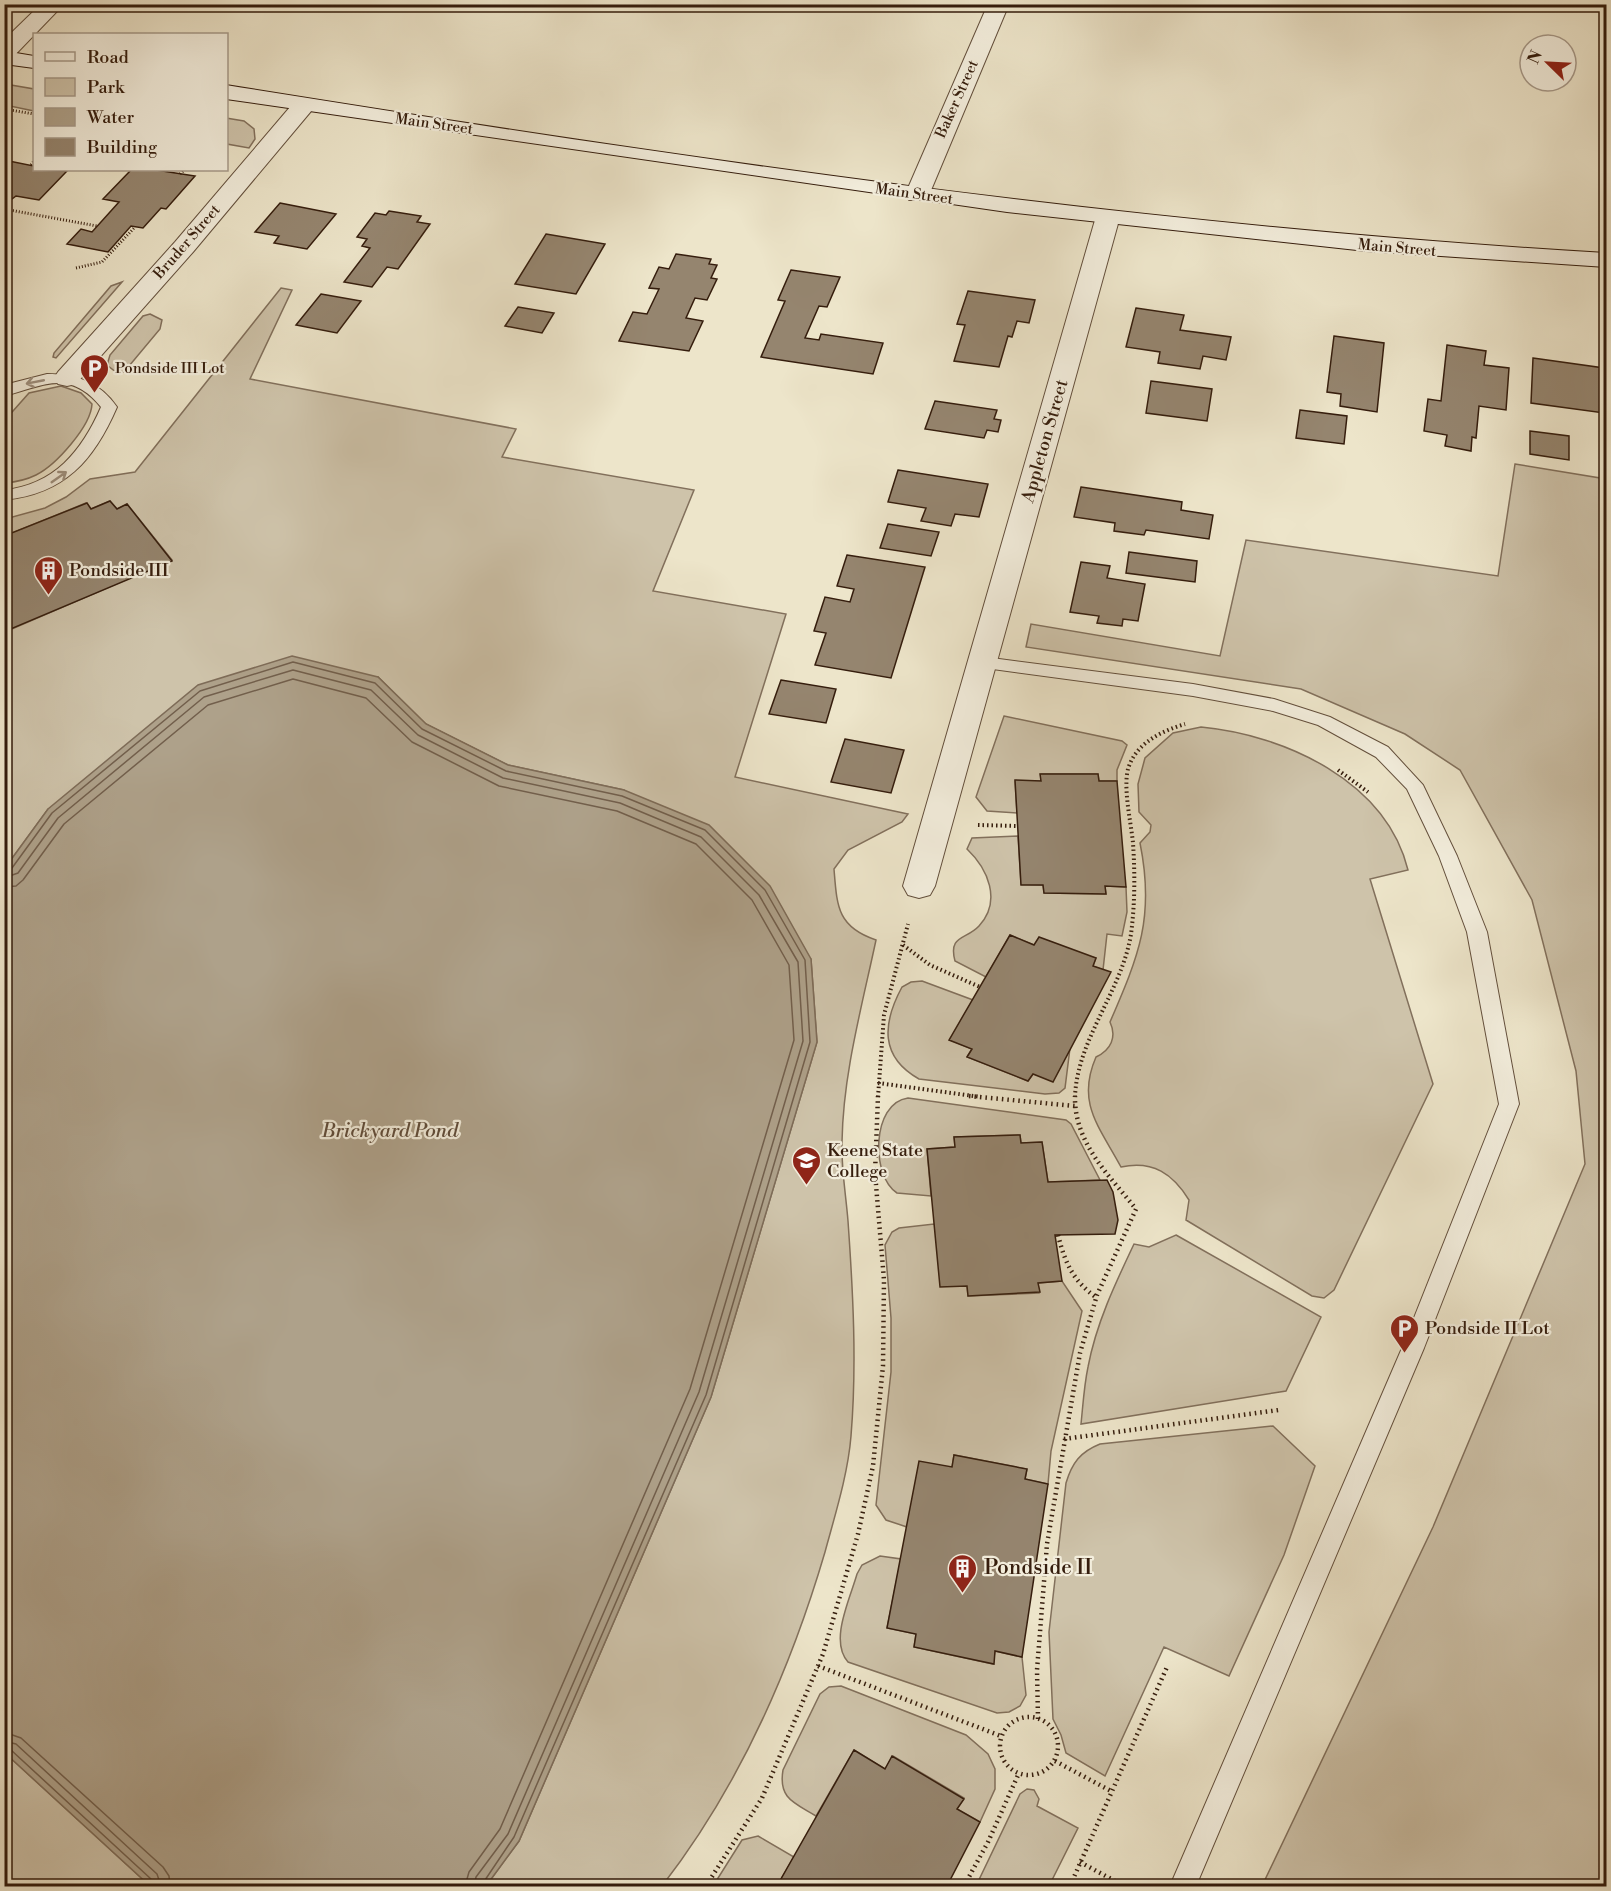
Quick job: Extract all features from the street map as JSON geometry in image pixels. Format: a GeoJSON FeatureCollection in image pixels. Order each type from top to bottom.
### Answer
{"type":"FeatureCollection","features":[{"type":"Feature","properties":{"kind":"street"},"geometry":{"type":"LineString","coordinates":[[4,55],[54,4]]}},
{"type":"Feature","properties":{"kind":"street","name":"Baker Street"},"geometry":{"type":"LineString","coordinates":[[916,195],[999,4]]}},
{"type":"Feature","properties":{"kind":"street"},"geometry":{"type":"LineString","coordinates":[[4,55],[33,62]]}},
{"type":"Feature","properties":{"kind":"street","name":"Main Street"},"geometry":{"type":"LineString","coordinates":[[228,92],[916,195],[1107,220],[1448,252],[1606,260]]}},
{"type":"Feature","properties":{"kind":"street","name":"Bruder Street"},"geometry":{"type":"LineString","coordinates":[[67,378],[176,256],[304,105]]}},
{"type":"Feature","properties":{"kind":"street","name":"Appleton Street"},"geometry":{"type":"LineString","coordinates":[[918,886],[984,663],[1107,220]]}},
{"type":"Feature","properties":{"kind":"lane"},"geometry":{"type":"LineString","coordinates":[[4,391],[37,380],[67,378],[90,386],[100,394],[109,407],[101,427],[83,455],[62,476],[39,489],[4,495]]}},
{"type":"Feature","properties":{"kind":"lane"},"geometry":{"type":"LineString","coordinates":[[984,663],[1175,687],[1274,705],[1324,721],[1382,752],[1414,785],[1448,856],[1477,932],[1509,1104],[1413,1348],[1183,1887]]}},
{"type":"Feature","properties":{"kind":"path"},"geometry":{"type":"LineString","coordinates":[[4,109],[33,114]]}},
{"type":"Feature","properties":{"kind":"path"},"geometry":{"type":"LineString","coordinates":[[180,174],[183,171]]}},
{"type":"Feature","properties":{"kind":"path"},"geometry":{"type":"LineString","coordinates":[[4,209],[97,226]]}},
{"type":"Feature","properties":{"kind":"path"},"geometry":{"type":"LineString","coordinates":[[76,268],[102,262],[135,227]]}},
{"type":"Feature","properties":{"kind":"path"},"geometry":{"type":"LineString","coordinates":[[1038,1719],[1037,1670],[1041,1602],[1064,1439],[1080,1353],[1096,1298],[1136,1209],[1080,1133],[1075,1106],[1079,1068],[1113,993],[1125,959],[1134,915],[1136,891],[1126,774],[1129,763],[1133,753],[1147,740],[1169,729],[1191,723]]}},
{"type":"Feature","properties":{"kind":"path"},"geometry":{"type":"LineString","coordinates":[[1329,764],[1370,794]]}},
{"type":"Feature","properties":{"kind":"path"},"geometry":{"type":"LineString","coordinates":[[971,825],[1018,826]]}},
{"type":"Feature","properties":{"kind":"path"},"geometry":{"type":"LineString","coordinates":[[706,1887],[762,1798],[818,1666],[858,1534],[873,1466],[884,1366],[884,1280],[874,1173],[878,1083],[884,1015],[918,886]]}},
{"type":"Feature","properties":{"kind":"path"},"geometry":{"type":"LineString","coordinates":[[903,945],[918,959],[938,970],[980,987]]}},
{"type":"Feature","properties":{"kind":"path"},"geometry":{"type":"LineString","coordinates":[[878,1083],[977,1097],[1075,1106]]}},
{"type":"Feature","properties":{"kind":"path"},"geometry":{"type":"LineString","coordinates":[[1058,1235],[1070,1275],[1080,1287],[1096,1298]]}},
{"type":"Feature","properties":{"kind":"path"},"geometry":{"type":"LineString","coordinates":[[1064,1439],[1279,1410]]}},
{"type":"Feature","properties":{"kind":"path"},"geometry":{"type":"LineString","coordinates":[[818,1666],[1001,1736]]}},
{"type":"Feature","properties":{"kind":"path"},"geometry":{"type":"LineString","coordinates":[[1070,1886],[1167,1667]]}},
{"type":"Feature","properties":{"kind":"path"},"geometry":{"type":"LineString","coordinates":[[1019,1717],[1038,1719],[1053,1731],[1058,1751],[1054,1761],[1041,1774],[1031,1776],[1019,1773],[1006,1763],[1002,1754],[1001,1736],[1006,1728],[1019,1717]]}},
{"type":"Feature","properties":{"kind":"path"},"geometry":{"type":"LineString","coordinates":[[1054,1761],[1111,1791]]}},
{"type":"Feature","properties":{"kind":"path"},"geometry":{"type":"LineString","coordinates":[[964,1887],[988,1842],[1019,1773]]}},
{"type":"Feature","properties":{"kind":"path"},"geometry":{"type":"LineString","coordinates":[[1080,1862],[1124,1887]]}},
{"type":"Feature","properties":{"kind":"green space"},"geometry":{"type":"Polygon","coordinates":[[[5,84],[33,89],[33,111],[5,105],[5,84]]]}},
{"type":"Feature","properties":{"kind":"green space"},"geometry":{"type":"Polygon","coordinates":[[[228,118],[244,121],[254,129],[255,139],[249,148],[228,144],[228,118]]]}},
{"type":"Feature","properties":{"kind":"green space"},"geometry":{"type":"Polygon","coordinates":[[[122,282],[56,358],[53,357],[111,286],[122,282]]]}},
{"type":"Feature","properties":{"kind":"green space"},"geometry":{"type":"Polygon","coordinates":[[[281,288],[292,290],[250,379],[516,429],[502,457],[694,490],[653,591],[786,614],[735,777],[908,814],[902,822],[848,850],[834,869],[838,904],[846,922],[863,935],[876,940],[854,1040],[843,1117],[842,1162],[850,1248],[854,1355],[851,1436],[844,1480],[811,1596],[759,1727],[715,1809],[662,1886],[486,1886],[519,1841],[711,1397],[817,1042],[811,959],[624,790],[508,765],[426,724],[378,677],[48,809],[5,868],[5,629],[7,631],[172,560],[127,504],[117,509],[110,501],[91,509],[86,503],[5,536],[5,519],[45,508],[66,497],[90,479],[135,472],[281,288]]]}},
{"type":"Feature","properties":{"kind":"green space"},"geometry":{"type":"Polygon","coordinates":[[[150,314],[162,320],[160,329],[124,372],[117,373],[107,365],[110,355],[143,316],[150,314]]]}},
{"type":"Feature","properties":{"kind":"green space"},"geometry":{"type":"Polygon","coordinates":[[[61,386],[81,393],[92,404],[86,423],[71,444],[44,470],[28,478],[5,483],[5,420],[29,393],[61,386]]]}},
{"type":"Feature","properties":{"kind":"green space"},"geometry":{"type":"Polygon","coordinates":[[[1515,464],[1606,479],[1606,618],[1601,674],[1606,697],[1606,1886],[1262,1886],[1433,1527],[1585,1164],[1576,1071],[1532,900],[1460,770],[1405,734],[1301,689],[1026,647],[1031,624],[1220,656],[1246,540],[1498,576],[1515,464]]]}},
{"type":"Feature","properties":{"kind":"green space"},"geometry":{"type":"Polygon","coordinates":[[[1004,716],[1122,741],[1127,745],[1117,770],[1117,781],[1099,781],[1098,774],[1041,774],[1041,781],[1015,781],[1017,813],[987,811],[976,797],[1004,716]]]}},
{"type":"Feature","properties":{"kind":"green space"},"geometry":{"type":"Polygon","coordinates":[[[1201,727],[1266,740],[1298,752],[1328,768],[1355,788],[1378,811],[1396,839],[1408,870],[1370,879],[1433,1084],[1334,1290],[1324,1298],[1312,1296],[1186,1220],[1189,1200],[1169,1176],[1143,1166],[1121,1167],[1098,1126],[1089,1101],[1090,1073],[1096,1057],[1106,1051],[1113,1038],[1110,1022],[1129,976],[1142,935],[1146,893],[1140,843],[1150,832],[1151,825],[1139,812],[1138,784],[1145,758],[1173,733],[1201,727]]]}},
{"type":"Feature","properties":{"kind":"green space"},"geometry":{"type":"Polygon","coordinates":[[[1018,836],[1021,884],[1043,885],[1044,893],[1106,894],[1105,886],[1126,887],[1127,912],[1122,936],[1107,934],[1103,970],[1093,966],[1096,958],[1034,945],[1010,935],[986,977],[955,961],[953,953],[956,942],[979,926],[990,906],[990,886],[986,876],[967,849],[972,838],[1018,836]]]}},
{"type":"Feature","properties":{"kind":"green space"},"geometry":{"type":"Polygon","coordinates":[[[922,981],[973,1000],[950,1040],[972,1049],[967,1057],[1028,1081],[1033,1074],[1070,1048],[1065,1088],[1059,1093],[1045,1094],[919,1079],[906,1070],[891,1050],[888,1027],[895,1001],[902,987],[911,982],[922,981]]]}},
{"type":"Feature","properties":{"kind":"green space"},"geometry":{"type":"Polygon","coordinates":[[[908,1098],[1066,1120],[1071,1124],[1100,1180],[1048,1182],[1042,1142],[1021,1143],[1020,1135],[954,1137],[955,1147],[927,1149],[931,1196],[897,1193],[888,1185],[883,1172],[879,1157],[879,1141],[881,1126],[887,1113],[896,1103],[908,1098]]]}},
{"type":"Feature","properties":{"kind":"green space"},"geometry":{"type":"Polygon","coordinates":[[[934,1224],[967,1286],[968,1296],[1039,1293],[1038,1283],[1062,1281],[1082,1311],[1051,1451],[1048,1484],[1025,1479],[1027,1469],[954,1455],[952,1467],[907,1527],[886,1520],[876,1505],[891,1372],[891,1318],[885,1245],[892,1232],[899,1228],[934,1224]]]}},
{"type":"Feature","properties":{"kind":"green space"},"geometry":{"type":"Polygon","coordinates":[[[1176,1235],[1321,1317],[1286,1391],[1081,1424],[1091,1351],[1113,1289],[1134,1244],[1149,1247],[1176,1235]]]}},
{"type":"Feature","properties":{"kind":"green space"},"geometry":{"type":"Polygon","coordinates":[[[1273,1426],[1315,1466],[1284,1555],[1229,1676],[1164,1647],[1105,1776],[1066,1753],[1053,1719],[1049,1632],[1066,1483],[1071,1470],[1082,1455],[1100,1444],[1273,1426]]]}},
{"type":"Feature","properties":{"kind":"green space"},"geometry":{"type":"Polygon","coordinates":[[[880,1556],[901,1559],[887,1628],[916,1634],[914,1647],[993,1664],[995,1651],[1022,1657],[1026,1695],[1020,1706],[1009,1712],[997,1713],[848,1662],[840,1643],[846,1607],[862,1565],[880,1556]]]}},
{"type":"Feature","properties":{"kind":"green space"},"geometry":{"type":"Polygon","coordinates":[[[841,1686],[966,1735],[988,1754],[995,1769],[995,1789],[980,1822],[957,1809],[964,1798],[893,1756],[885,1769],[854,1750],[816,1816],[790,1799],[783,1788],[783,1770],[820,1694],[829,1687],[841,1686]]]}},
{"type":"Feature","properties":{"kind":"green space"},"geometry":{"type":"Polygon","coordinates":[[[5,1753],[150,1886],[5,1886],[5,1753]]]}},
{"type":"Feature","properties":{"kind":"green space"},"geometry":{"type":"Polygon","coordinates":[[[1027,1789],[1034,1790],[1039,1799],[1037,1806],[1078,1828],[1049,1886],[976,1886],[1020,1794],[1027,1789]]]}},
{"type":"Feature","properties":{"kind":"green space"},"geometry":{"type":"Polygon","coordinates":[[[758,1836],[794,1857],[777,1886],[713,1886],[742,1840],[758,1836]]]}},
{"type":"Feature","properties":{"kind":"water","name":"Brickyard Pond"},"geometry":{"type":"Polygon","coordinates":[[[292,656],[378,677],[426,724],[508,765],[624,790],[709,825],[770,886],[811,959],[817,1042],[711,1397],[519,1841],[486,1886],[150,1886],[5,1753],[5,868],[48,809],[198,685],[292,656]]]}},
{"type":"Feature","properties":{"kind":"building"},"geometry":{"type":"Polygon","coordinates":[[[4,160],[33,166],[33,171],[67,171],[39,200],[16,196],[4,205],[4,160]]]}},
{"type":"Feature","properties":{"kind":"building"},"geometry":{"type":"Polygon","coordinates":[[[130,171],[162,171],[195,176],[166,209],[161,208],[143,228],[131,226],[108,252],[67,244],[81,229],[92,232],[119,202],[103,199],[130,171]]]}},
{"type":"Feature","properties":{"kind":"building"},"geometry":{"type":"Polygon","coordinates":[[[280,203],[336,214],[307,249],[274,243],[279,236],[255,232],[280,203]]]}},
{"type":"Feature","properties":{"kind":"building"},"geometry":{"type":"Polygon","coordinates":[[[389,211],[421,216],[417,222],[430,224],[398,269],[387,267],[372,287],[344,282],[370,248],[362,246],[367,239],[357,237],[375,213],[386,215],[389,211]]]}},
{"type":"Feature","properties":{"kind":"building"},"geometry":{"type":"Polygon","coordinates":[[[546,234],[605,244],[576,294],[515,284],[546,234]]]}},
{"type":"Feature","properties":{"kind":"building"},"geometry":{"type":"Polygon","coordinates":[[[676,254],[711,259],[709,264],[717,265],[711,278],[717,279],[707,300],[695,298],[686,318],[703,321],[689,351],[619,341],[633,312],[647,314],[659,289],[649,288],[659,267],[669,269],[676,254]]]}},
{"type":"Feature","properties":{"kind":"building"},"geometry":{"type":"Polygon","coordinates":[[[791,270],[840,277],[827,307],[819,306],[805,338],[819,340],[821,334],[883,343],[873,374],[761,357],[785,301],[778,300],[791,270]]]}},
{"type":"Feature","properties":{"kind":"building"},"geometry":{"type":"Polygon","coordinates":[[[968,291],[1035,300],[1029,323],[1017,321],[1012,337],[1008,336],[999,367],[954,361],[965,325],[957,324],[968,291]]]}},
{"type":"Feature","properties":{"kind":"building"},"geometry":{"type":"Polygon","coordinates":[[[321,294],[361,301],[337,333],[296,325],[321,294]]]}},
{"type":"Feature","properties":{"kind":"building"},"geometry":{"type":"Polygon","coordinates":[[[518,307],[554,313],[542,333],[505,326],[518,307]]]}},
{"type":"Feature","properties":{"kind":"building"},"geometry":{"type":"Polygon","coordinates":[[[1136,308],[1184,315],[1180,330],[1231,337],[1226,360],[1203,356],[1200,369],[1158,363],[1160,352],[1126,347],[1136,308]]]}},
{"type":"Feature","properties":{"kind":"building"},"geometry":{"type":"Polygon","coordinates":[[[1334,336],[1384,343],[1377,412],[1340,406],[1341,394],[1327,392],[1334,336]]]}},
{"type":"Feature","properties":{"kind":"building"},"geometry":{"type":"Polygon","coordinates":[[[1447,345],[1486,351],[1484,365],[1509,368],[1506,410],[1479,406],[1476,438],[1472,437],[1471,451],[1445,446],[1447,435],[1424,431],[1428,399],[1441,401],[1447,345]]]}},
{"type":"Feature","properties":{"kind":"building"},"geometry":{"type":"Polygon","coordinates":[[[1533,358],[1604,368],[1604,413],[1531,403],[1533,358]]]}},
{"type":"Feature","properties":{"kind":"building"},"geometry":{"type":"Polygon","coordinates":[[[1151,381],[1212,389],[1207,421],[1146,413],[1151,381]]]}},
{"type":"Feature","properties":{"kind":"building"},"geometry":{"type":"Polygon","coordinates":[[[935,401],[997,410],[994,419],[1001,420],[998,432],[987,430],[984,438],[925,429],[935,401]]]}},
{"type":"Feature","properties":{"kind":"building"},"geometry":{"type":"Polygon","coordinates":[[[1300,410],[1347,416],[1344,444],[1296,438],[1300,410]]]}},
{"type":"Feature","properties":{"kind":"building"},"geometry":{"type":"Polygon","coordinates":[[[1530,431],[1569,436],[1569,460],[1530,454],[1530,431]]]}},
{"type":"Feature","properties":{"kind":"building"},"geometry":{"type":"Polygon","coordinates":[[[898,470],[988,484],[979,517],[955,514],[951,526],[921,521],[926,508],[888,502],[898,470]]]}},
{"type":"Feature","properties":{"kind":"building"},"geometry":{"type":"Polygon","coordinates":[[[1081,487],[1182,502],[1181,510],[1213,515],[1209,539],[1146,530],[1144,535],[1114,531],[1115,523],[1074,517],[1081,487]]]}},
{"type":"Feature","properties":{"kind":"building","name":"Pondside III"},"geometry":{"type":"Polygon","coordinates":[[[110,501],[117,509],[127,504],[172,561],[6,631],[4,536],[87,503],[91,509],[110,501]]]}},
{"type":"Feature","properties":{"kind":"building"},"geometry":{"type":"Polygon","coordinates":[[[888,524],[939,532],[931,556],[880,548],[888,524]]]}},
{"type":"Feature","properties":{"kind":"building"},"geometry":{"type":"Polygon","coordinates":[[[1129,552],[1197,561],[1195,582],[1126,573],[1129,552]]]}},
{"type":"Feature","properties":{"kind":"building"},"geometry":{"type":"Polygon","coordinates":[[[847,555],[925,567],[891,678],[815,665],[826,633],[814,631],[825,597],[850,602],[854,589],[837,586],[847,555]]]}},
{"type":"Feature","properties":{"kind":"building"},"geometry":{"type":"Polygon","coordinates":[[[1081,562],[1110,566],[1107,578],[1145,584],[1138,621],[1123,619],[1122,626],[1097,623],[1099,616],[1070,612],[1081,562]]]}},
{"type":"Feature","properties":{"kind":"building"},"geometry":{"type":"Polygon","coordinates":[[[781,680],[836,689],[826,723],[769,714],[781,680]]]}},
{"type":"Feature","properties":{"kind":"building"},"geometry":{"type":"Polygon","coordinates":[[[845,739],[904,750],[891,793],[831,782],[845,739]]]}},
{"type":"Feature","properties":{"kind":"building"},"geometry":{"type":"Polygon","coordinates":[[[1040,774],[1098,774],[1099,781],[1117,781],[1126,887],[1105,886],[1106,894],[1044,893],[1043,885],[1021,885],[1015,780],[1041,781],[1040,774]]]}},
{"type":"Feature","properties":{"kind":"building"},"geometry":{"type":"Polygon","coordinates":[[[1010,935],[1034,945],[1039,937],[1096,958],[1093,966],[1111,972],[1053,1082],[1033,1074],[1028,1081],[967,1057],[972,1049],[949,1040],[1010,935]]]}},
{"type":"Feature","properties":{"kind":"building"},"geometry":{"type":"Polygon","coordinates":[[[1020,1135],[1021,1143],[1042,1142],[1048,1182],[1107,1180],[1113,1192],[1118,1220],[1115,1234],[1055,1235],[1062,1281],[1038,1283],[1040,1292],[968,1296],[967,1286],[940,1287],[927,1149],[955,1147],[954,1137],[1020,1135]]]}},
{"type":"Feature","properties":{"kind":"building","name":"Pondside II"},"geometry":{"type":"Polygon","coordinates":[[[954,1455],[1027,1469],[1025,1479],[1048,1484],[1022,1657],[995,1651],[994,1664],[914,1647],[916,1634],[887,1628],[919,1461],[952,1467],[954,1455]]]}},
{"type":"Feature","properties":{"kind":"building"},"geometry":{"type":"Polygon","coordinates":[[[854,1750],[885,1769],[892,1756],[964,1799],[957,1809],[980,1822],[947,1886],[777,1886],[854,1750]]]}},
{"type":"Feature","properties":{"kind":"place","name":"Pondside III Lot"},"geometry":{"type":"Point","coordinates":[94,394]}},
{"type":"Feature","properties":{"kind":"place","name":"Pondside III"},"geometry":{"type":"Point","coordinates":[48,596]}},
{"type":"Feature","properties":{"kind":"place","name":"Keene State College"},"geometry":{"type":"Point","coordinates":[806,1186]}},
{"type":"Feature","properties":{"kind":"place","name":"Pondside II Lot"},"geometry":{"type":"Point","coordinates":[1404,1354]}},
{"type":"Feature","properties":{"kind":"place","name":"Pondside II"},"geometry":{"type":"Point","coordinates":[963,1594]}}]}
